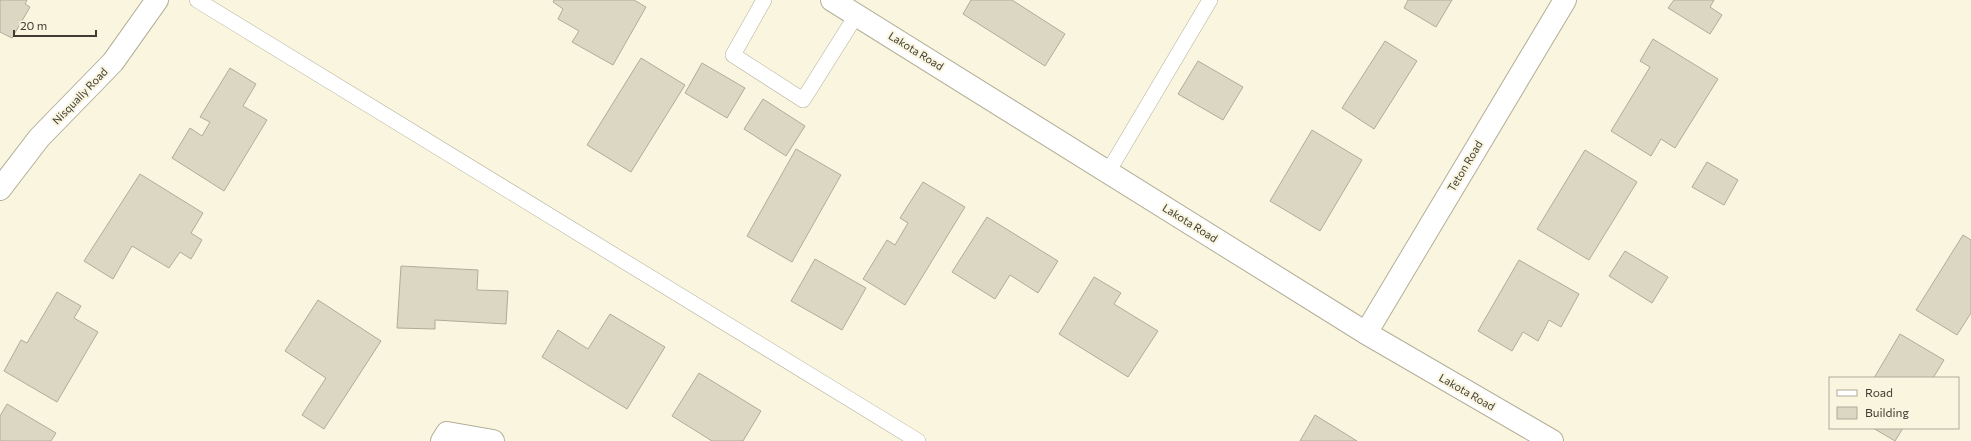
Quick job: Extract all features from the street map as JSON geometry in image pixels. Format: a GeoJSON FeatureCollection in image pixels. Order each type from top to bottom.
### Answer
{"type":"FeatureCollection","features":[{"type":"Feature","properties":{"kind":"street","name":"Nisqually Road"},"geometry":{"type":"LineString","coordinates":[[0,189],[39,138],[113,62],[157,0]]}},
{"type":"Feature","properties":{"kind":"street","name":"Teton Road"},"geometry":{"type":"LineString","coordinates":[[1366,333],[1565,0]]}},
{"type":"Feature","properties":{"kind":"street","name":"Lakota Road"},"geometry":{"type":"LineString","coordinates":[[847,6],[1108,172],[1366,333],[1552,441]]}},
{"type":"Feature","properties":{"kind":"street"},"geometry":{"type":"LineString","coordinates":[[444,437],[493,441]]}},
{"type":"Feature","properties":{"kind":"lane"},"geometry":{"type":"LineString","coordinates":[[197,0],[918,441]]}},
{"type":"Feature","properties":{"kind":"lane"},"geometry":{"type":"LineString","coordinates":[[764,0],[733,55],[803,100],[847,6]]}},
{"type":"Feature","properties":{"kind":"lane"},"geometry":{"type":"LineString","coordinates":[[1108,172],[1210,0]]}},
{"type":"Feature","properties":{"kind":"building"},"geometry":{"type":"Polygon","coordinates":[[[0,0],[27,0],[25,4],[30,7],[12,38],[0,32],[0,0]]]}},
{"type":"Feature","properties":{"kind":"building"},"geometry":{"type":"Polygon","coordinates":[[[554,0],[634,0],[646,7],[613,65],[572,42],[579,31],[558,19],[563,9],[553,2],[554,0]]]}},
{"type":"Feature","properties":{"kind":"building"},"geometry":{"type":"Polygon","coordinates":[[[971,0],[1012,0],[1065,34],[1045,66],[963,14],[971,0]]]}},
{"type":"Feature","properties":{"kind":"building"},"geometry":{"type":"Polygon","coordinates":[[[1408,0],[1452,0],[1436,27],[1404,8],[1408,0]]]}},
{"type":"Feature","properties":{"kind":"building"},"geometry":{"type":"Polygon","coordinates":[[[1674,0],[1714,0],[1710,7],[1722,15],[1710,34],[1668,8],[1674,0]]]}},
{"type":"Feature","properties":{"kind":"building"},"geometry":{"type":"Polygon","coordinates":[[[1653,39],[1718,79],[1675,148],[1661,139],[1651,156],[1611,131],[1650,67],[1640,61],[1653,39]]]}},
{"type":"Feature","properties":{"kind":"building"},"geometry":{"type":"Polygon","coordinates":[[[1385,41],[1417,61],[1374,129],[1342,108],[1385,41]]]}},
{"type":"Feature","properties":{"kind":"building"},"geometry":{"type":"Polygon","coordinates":[[[641,58],[685,85],[631,172],[587,145],[641,58]]]}},
{"type":"Feature","properties":{"kind":"building"},"geometry":{"type":"Polygon","coordinates":[[[1198,61],[1243,87],[1223,120],[1178,94],[1198,61]]]}},
{"type":"Feature","properties":{"kind":"building"},"geometry":{"type":"Polygon","coordinates":[[[702,63],[745,88],[727,118],[685,93],[702,63]]]}},
{"type":"Feature","properties":{"kind":"building"},"geometry":{"type":"Polygon","coordinates":[[[230,68],[256,84],[243,106],[267,120],[224,191],[172,158],[190,128],[202,136],[210,122],[200,117],[230,68]]]}},
{"type":"Feature","properties":{"kind":"building"},"geometry":{"type":"Polygon","coordinates":[[[763,99],[805,126],[786,156],[744,129],[763,99]]]}},
{"type":"Feature","properties":{"kind":"building"},"geometry":{"type":"Polygon","coordinates":[[[1312,130],[1362,160],[1320,231],[1270,201],[1312,130]]]}},
{"type":"Feature","properties":{"kind":"building"},"geometry":{"type":"Polygon","coordinates":[[[796,149],[841,175],[792,262],[747,236],[796,149]]]}},
{"type":"Feature","properties":{"kind":"building"},"geometry":{"type":"Polygon","coordinates":[[[1585,150],[1637,182],[1589,260],[1537,229],[1585,150]]]}},
{"type":"Feature","properties":{"kind":"building"},"geometry":{"type":"Polygon","coordinates":[[[1707,162],[1738,180],[1724,205],[1692,187],[1707,162]]]}},
{"type":"Feature","properties":{"kind":"building"},"geometry":{"type":"Polygon","coordinates":[[[140,174],[203,213],[191,233],[202,240],[191,259],[180,252],[169,268],[132,246],[113,279],[84,261],[140,174]]]}},
{"type":"Feature","properties":{"kind":"building"},"geometry":{"type":"Polygon","coordinates":[[[923,182],[965,207],[905,305],[863,279],[887,240],[895,245],[908,223],[900,218],[923,182]]]}},
{"type":"Feature","properties":{"kind":"building"},"geometry":{"type":"Polygon","coordinates":[[[987,217],[1058,261],[1038,293],[1010,275],[995,299],[952,272],[987,217]]]}},
{"type":"Feature","properties":{"kind":"building"},"geometry":{"type":"Polygon","coordinates":[[[1963,235],[1971,240],[1971,313],[1957,335],[1916,310],[1963,235]]]}},
{"type":"Feature","properties":{"kind":"building"},"geometry":{"type":"Polygon","coordinates":[[[1625,251],[1668,277],[1652,303],[1609,276],[1625,251]]]}},
{"type":"Feature","properties":{"kind":"building"},"geometry":{"type":"Polygon","coordinates":[[[815,259],[866,288],[842,330],[791,301],[815,259]]]}},
{"type":"Feature","properties":{"kind":"building"},"geometry":{"type":"Polygon","coordinates":[[[1519,260],[1579,294],[1561,327],[1549,320],[1538,341],[1523,332],[1512,351],[1478,331],[1519,260]]]}},
{"type":"Feature","properties":{"kind":"building"},"geometry":{"type":"Polygon","coordinates":[[[401,266],[478,270],[477,290],[508,291],[506,324],[435,320],[435,329],[397,328],[401,266]]]}},
{"type":"Feature","properties":{"kind":"building"},"geometry":{"type":"Polygon","coordinates":[[[1094,277],[1121,293],[1114,304],[1158,331],[1128,377],[1059,334],[1094,277]]]}},
{"type":"Feature","properties":{"kind":"building"},"geometry":{"type":"Polygon","coordinates":[[[57,292],[81,306],[74,318],[98,332],[57,402],[4,371],[21,340],[27,343],[57,292]]]}},
{"type":"Feature","properties":{"kind":"building"},"geometry":{"type":"Polygon","coordinates":[[[318,300],[381,341],[324,429],[302,415],[326,378],[285,351],[318,300]]]}},
{"type":"Feature","properties":{"kind":"building"},"geometry":{"type":"Polygon","coordinates":[[[610,314],[665,347],[627,409],[542,357],[558,330],[588,349],[610,314]]]}},
{"type":"Feature","properties":{"kind":"building"},"geometry":{"type":"Polygon","coordinates":[[[1900,334],[1944,360],[1934,377],[1875,377],[1900,334]]]}},
{"type":"Feature","properties":{"kind":"building"},"geometry":{"type":"Polygon","coordinates":[[[699,373],[761,411],[743,441],[712,441],[672,416],[699,373]]]}},
{"type":"Feature","properties":{"kind":"building"},"geometry":{"type":"Polygon","coordinates":[[[7,404],[56,433],[51,441],[0,441],[0,416],[7,404]]]}},
{"type":"Feature","properties":{"kind":"building"},"geometry":{"type":"Polygon","coordinates":[[[1315,415],[1357,441],[1300,441],[1315,415]]]}},
{"type":"Feature","properties":{"kind":"building"},"geometry":{"type":"Polygon","coordinates":[[[1875,429],[1902,429],[1895,441],[1875,429]]]}}]}
